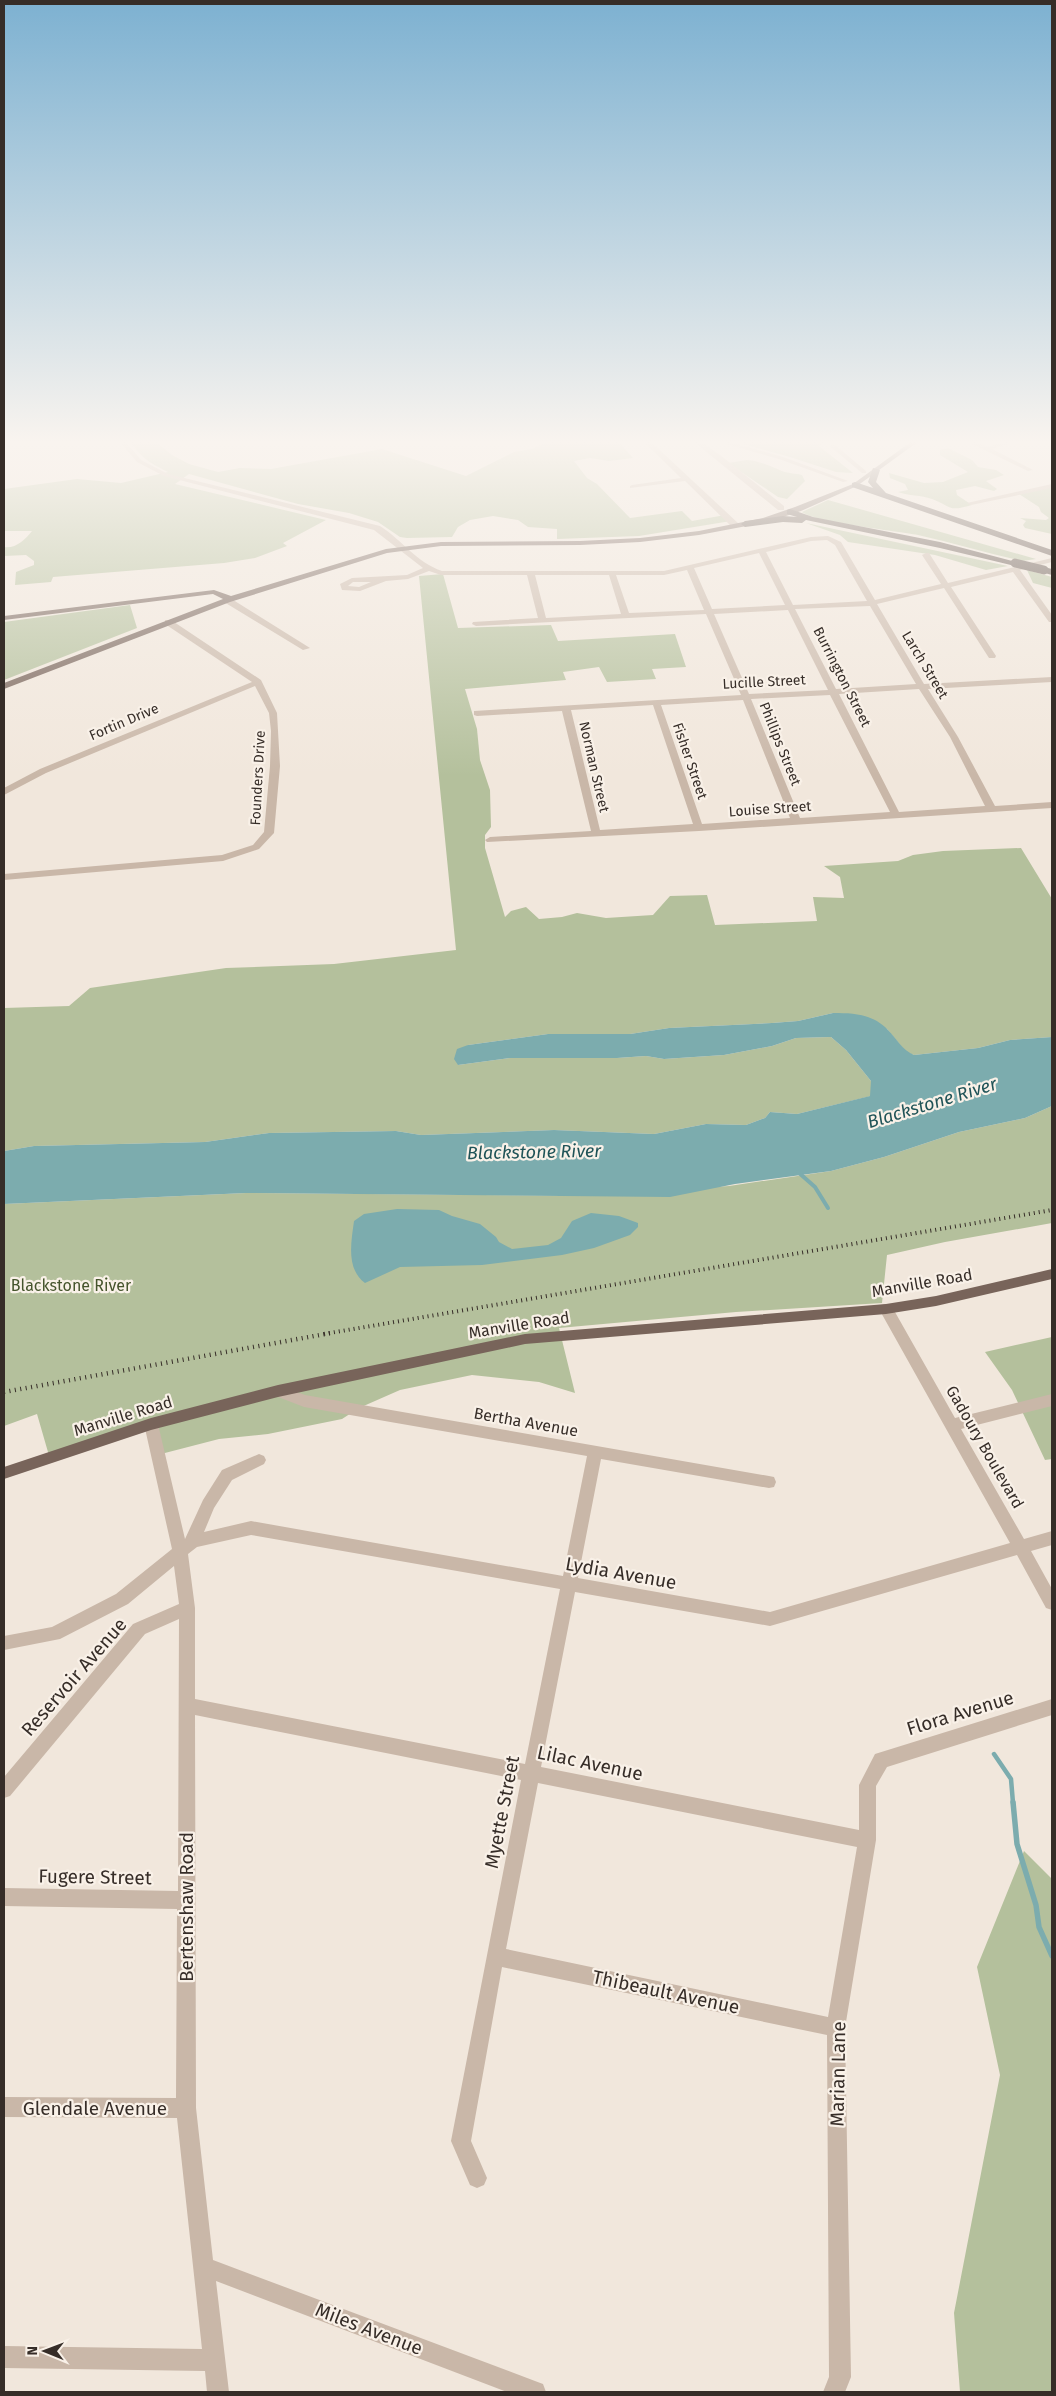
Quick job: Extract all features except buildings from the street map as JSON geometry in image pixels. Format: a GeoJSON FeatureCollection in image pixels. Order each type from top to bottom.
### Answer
{"type":"FeatureCollection","features":[{"type":"Feature","properties":{"kind":"highway"},"geometry":{"type":"LineString","coordinates":[[967,553],[1015,566],[1050,561]]}},
{"type":"Feature","properties":{"kind":"highway"},"geometry":{"type":"LineString","coordinates":[[1030,553],[1050,561]]}},
{"type":"Feature","properties":{"kind":"main road"},"geometry":{"type":"LineString","coordinates":[[4,686],[168,622],[360,558],[382,553]]}},
{"type":"Feature","properties":{"kind":"main road"},"geometry":{"type":"LineString","coordinates":[[4,618],[176,596],[274,586]]}},
{"type":"Feature","properties":{"kind":"main road"},"geometry":{"type":"LineString","coordinates":[[214,592],[231,601]]}},
{"type":"Feature","properties":{"kind":"main road"},"geometry":{"type":"LineString","coordinates":[[176,596],[211,596],[231,601]]}},
{"type":"Feature","properties":{"kind":"main road","name":"Manville Road"},"geometry":{"type":"LineString","coordinates":[[4,1473],[151,1424],[278,1391],[525,1339],[886,1309],[936,1301],[1052,1274]]}},
{"type":"Feature","properties":{"kind":"street"},"geometry":{"type":"LineString","coordinates":[[407,553],[418,564],[441,573],[456,574],[656,574],[758,553]]}},
{"type":"Feature","properties":{"kind":"street","name":"Burrington Street"},"geometry":{"type":"LineString","coordinates":[[762,553],[792,607],[896,815]]}},
{"type":"Feature","properties":{"kind":"street","name":"Larch Street"},"geometry":{"type":"LineString","coordinates":[[843,553],[922,687],[954,737],[991,808]]}},
{"type":"Feature","properties":{"kind":"street"},"geometry":{"type":"LineString","coordinates":[[926,555],[992,656]]}},
{"type":"Feature","properties":{"kind":"street"},"geometry":{"type":"LineString","coordinates":[[476,624],[873,603],[945,586],[1015,566],[1052,620]]}},
{"type":"Feature","properties":{"kind":"street"},"geometry":{"type":"LineString","coordinates":[[386,579],[408,576],[428,568]]}},
{"type":"Feature","properties":{"kind":"street","name":"Phillips Street"},"geometry":{"type":"LineString","coordinates":[[690,568],[746,697],[796,821]]}},
{"type":"Feature","properties":{"kind":"street"},"geometry":{"type":"LineString","coordinates":[[531,574],[543,621]]}},
{"type":"Feature","properties":{"kind":"street"},"geometry":{"type":"LineString","coordinates":[[612,574],[626,616]]}},
{"type":"Feature","properties":{"kind":"street"},"geometry":{"type":"LineString","coordinates":[[231,601],[306,648]]}},
{"type":"Feature","properties":{"kind":"street","name":"Founders Drive"},"geometry":{"type":"LineString","coordinates":[[4,877],[223,858],[245,852],[261,844],[269,833],[272,820],[275,731],[270,703],[258,682],[168,622]]}},
{"type":"Feature","properties":{"kind":"street","name":"Lucille Street"},"geometry":{"type":"LineString","coordinates":[[477,713],[1052,679]]}},
{"type":"Feature","properties":{"kind":"street","name":"Fortin Drive"},"geometry":{"type":"LineString","coordinates":[[4,792],[22,781],[61,764],[258,682]]}},
{"type":"Feature","properties":{"kind":"street","name":"Fisher Street"},"geometry":{"type":"LineString","coordinates":[[656,702],[699,828]]}},
{"type":"Feature","properties":{"kind":"street","name":"Norman Street"},"geometry":{"type":"LineString","coordinates":[[566,707],[596,833]]}},
{"type":"Feature","properties":{"kind":"street","name":"Louise Street"},"geometry":{"type":"LineString","coordinates":[[490,840],[1052,805]]}},
{"type":"Feature","properties":{"kind":"street","name":"Gadoury Boulevard"},"geometry":{"type":"LineString","coordinates":[[886,1309],[1052,1603]]}},
{"type":"Feature","properties":{"kind":"street","name":"Bertha Avenue"},"geometry":{"type":"LineString","coordinates":[[278,1391],[304,1401],[769,1482]]}},
{"type":"Feature","properties":{"kind":"street"},"geometry":{"type":"LineString","coordinates":[[952,1425],[1052,1400]]}},
{"type":"Feature","properties":{"kind":"street","name":"Bertenshaw Road"},"geometry":{"type":"LineString","coordinates":[[151,1424],[186,1546],[186,2108],[218,2392]]}},
{"type":"Feature","properties":{"kind":"street","name":"Myette Street"},"geometry":{"type":"LineString","coordinates":[[477,2178],[461,2141],[495,1956],[595,1452]]}},
{"type":"Feature","properties":{"kind":"street"},"geometry":{"type":"LineString","coordinates":[[4,1643],[54,1634],[122,1599],[186,1546],[208,1505],[227,1476],[259,1460]]}},
{"type":"Feature","properties":{"kind":"street","name":"Lydia Avenue"},"geometry":{"type":"LineString","coordinates":[[186,1546],[251,1528],[770,1619],[1052,1538]]}},
{"type":"Feature","properties":{"kind":"street","name":"Reservoir Avenue"},"geometry":{"type":"LineString","coordinates":[[4,1790],[139,1629],[187,1608]]}},
{"type":"Feature","properties":{"kind":"street","name":"Lilac Avenue"},"geometry":{"type":"LineString","coordinates":[[187,1705],[867,1840]]}},
{"type":"Feature","properties":{"kind":"street","name":"Flora Avenue"},"geometry":{"type":"LineString","coordinates":[[881,1760],[1052,1707]]}},
{"type":"Feature","properties":{"kind":"street","name":"Marian Lane"},"geometry":{"type":"LineString","coordinates":[[834,2392],[840,2377],[836,2028],[867,1840],[868,1786],[881,1760]]}},
{"type":"Feature","properties":{"kind":"street","name":"Fugere Street"},"geometry":{"type":"LineString","coordinates":[[4,1897],[186,1900]]}},
{"type":"Feature","properties":{"kind":"street","name":"Thibeault Avenue"},"geometry":{"type":"LineString","coordinates":[[495,1956],[836,2028]]}},
{"type":"Feature","properties":{"kind":"street","name":"Glendale Avenue"},"geometry":{"type":"LineString","coordinates":[[4,2108],[186,2108]]}},
{"type":"Feature","properties":{"kind":"street","name":"Miles Avenue"},"geometry":{"type":"LineString","coordinates":[[203,2266],[535,2392]]}},
{"type":"Feature","properties":{"kind":"street"},"geometry":{"type":"LineString","coordinates":[[4,2357],[214,2360]]}},
{"type":"Feature","properties":{"kind":"green space"},"geometry":{"type":"Polygon","coordinates":[[[4,553],[269,553],[255,558],[224,563],[53,577],[51,582],[15,585],[16,572],[34,565],[34,561],[26,555],[4,556],[4,553]]]}},
{"type":"Feature","properties":{"kind":"green space"},"geometry":{"type":"Polygon","coordinates":[[[920,553],[946,553],[1008,566],[986,570],[935,555],[920,553]]]}},
{"type":"Feature","properties":{"kind":"green space"},"geometry":{"type":"Polygon","coordinates":[[[989,553],[1014,553],[1036,559],[1022,561],[989,553]]]}},
{"type":"Feature","properties":{"kind":"green space"},"geometry":{"type":"Polygon","coordinates":[[[1027,570],[1052,577],[1052,588],[1033,583],[1027,570]]]}},
{"type":"Feature","properties":{"kind":"green space"},"geometry":{"type":"Polygon","coordinates":[[[443,574],[458,628],[551,625],[558,641],[675,634],[686,667],[652,669],[656,679],[607,682],[599,667],[563,672],[566,680],[465,689],[477,729],[480,760],[490,790],[491,827],[485,835],[485,848],[505,917],[511,911],[526,907],[539,919],[562,917],[577,913],[606,918],[653,915],[670,896],[707,895],[715,925],[817,921],[813,897],[844,898],[840,877],[824,866],[898,861],[913,855],[943,851],[1021,848],[1052,899],[1052,1037],[1010,1040],[978,1048],[914,1055],[906,1052],[887,1029],[833,1013],[798,1021],[669,1028],[630,1034],[548,1034],[468,1045],[458,1065],[510,1058],[617,1058],[646,1056],[664,1059],[724,1055],[772,1046],[796,1038],[831,1037],[846,1050],[871,1081],[871,1096],[797,1114],[770,1112],[765,1118],[746,1125],[706,1124],[654,1134],[554,1130],[421,1135],[396,1131],[269,1133],[205,1142],[34,1146],[4,1151],[4,1008],[69,1006],[90,988],[226,968],[334,964],[456,950],[419,576],[443,574]]]}},
{"type":"Feature","properties":{"kind":"green space"},"geometry":{"type":"Polygon","coordinates":[[[130,605],[137,628],[4,680],[4,622],[130,605]]]}},
{"type":"Feature","properties":{"kind":"green space","name":"Blackstone River"},"geometry":{"type":"Polygon","coordinates":[[[1052,1106],[1052,1223],[945,1242],[887,1255],[882,1303],[736,1312],[559,1328],[575,1393],[539,1382],[472,1375],[400,1390],[359,1408],[342,1419],[268,1434],[219,1439],[161,1454],[153,1426],[50,1459],[37,1414],[4,1426],[4,1204],[246,1193],[587,1196],[729,1186],[831,1171],[884,1157],[959,1132],[1025,1118],[1052,1106]]]}},
{"type":"Feature","properties":{"kind":"green space"},"geometry":{"type":"Polygon","coordinates":[[[1052,1337],[1052,1459],[1045,1460],[1012,1390],[985,1352],[1052,1337]]]}},
{"type":"Feature","properties":{"kind":"green space"},"geometry":{"type":"Polygon","coordinates":[[[1024,1851],[1052,1879],[1052,2392],[960,2392],[954,2313],[1000,2075],[977,1967],[1024,1851]]]}},
{"type":"Feature","properties":{"kind":"water","name":"Blackstone River"},"geometry":{"type":"Polygon","coordinates":[[[833,1013],[856,1014],[876,1021],[888,1030],[906,1050],[914,1055],[978,1048],[1010,1040],[1052,1037],[1052,1106],[1025,1118],[959,1132],[884,1157],[831,1171],[735,1184],[670,1197],[246,1193],[4,1204],[4,1151],[34,1146],[205,1142],[269,1133],[396,1131],[421,1135],[554,1130],[654,1134],[706,1124],[746,1125],[765,1118],[770,1112],[797,1114],[870,1096],[871,1081],[846,1050],[831,1037],[796,1038],[772,1046],[724,1055],[664,1059],[646,1056],[617,1058],[510,1058],[458,1065],[454,1059],[457,1049],[468,1045],[548,1034],[630,1034],[669,1028],[798,1021],[833,1013]]]}},
{"type":"Feature","properties":{"kind":"water"},"geometry":{"type":"Polygon","coordinates":[[[397,1209],[439,1210],[480,1224],[496,1237],[499,1242],[512,1249],[548,1245],[561,1238],[572,1221],[591,1213],[619,1216],[638,1223],[638,1227],[630,1235],[594,1248],[562,1255],[482,1265],[400,1267],[365,1283],[359,1277],[352,1263],[351,1247],[354,1221],[364,1214],[397,1209]]]}},
{"type":"Feature","properties":{"kind":"waterway"},"geometry":{"type":"LineString","coordinates":[[798,1172],[815,1187],[828,1208]]}},
{"type":"Feature","properties":{"kind":"waterway"},"geometry":{"type":"LineString","coordinates":[[994,1754],[1011,1779],[1013,1803]]}},
{"type":"Feature","properties":{"kind":"waterway"},"geometry":{"type":"LineString","coordinates":[[1013,1802],[1017,1844],[1036,1905],[1039,1927],[1052,1956]]}},
{"type":"Feature","properties":{"kind":"railway"},"geometry":{"type":"LineString","coordinates":[[324,1334],[1052,1210]]}},
{"type":"Feature","properties":{"kind":"railway"},"geometry":{"type":"LineString","coordinates":[[4,1392],[331,1333]]}}]}
